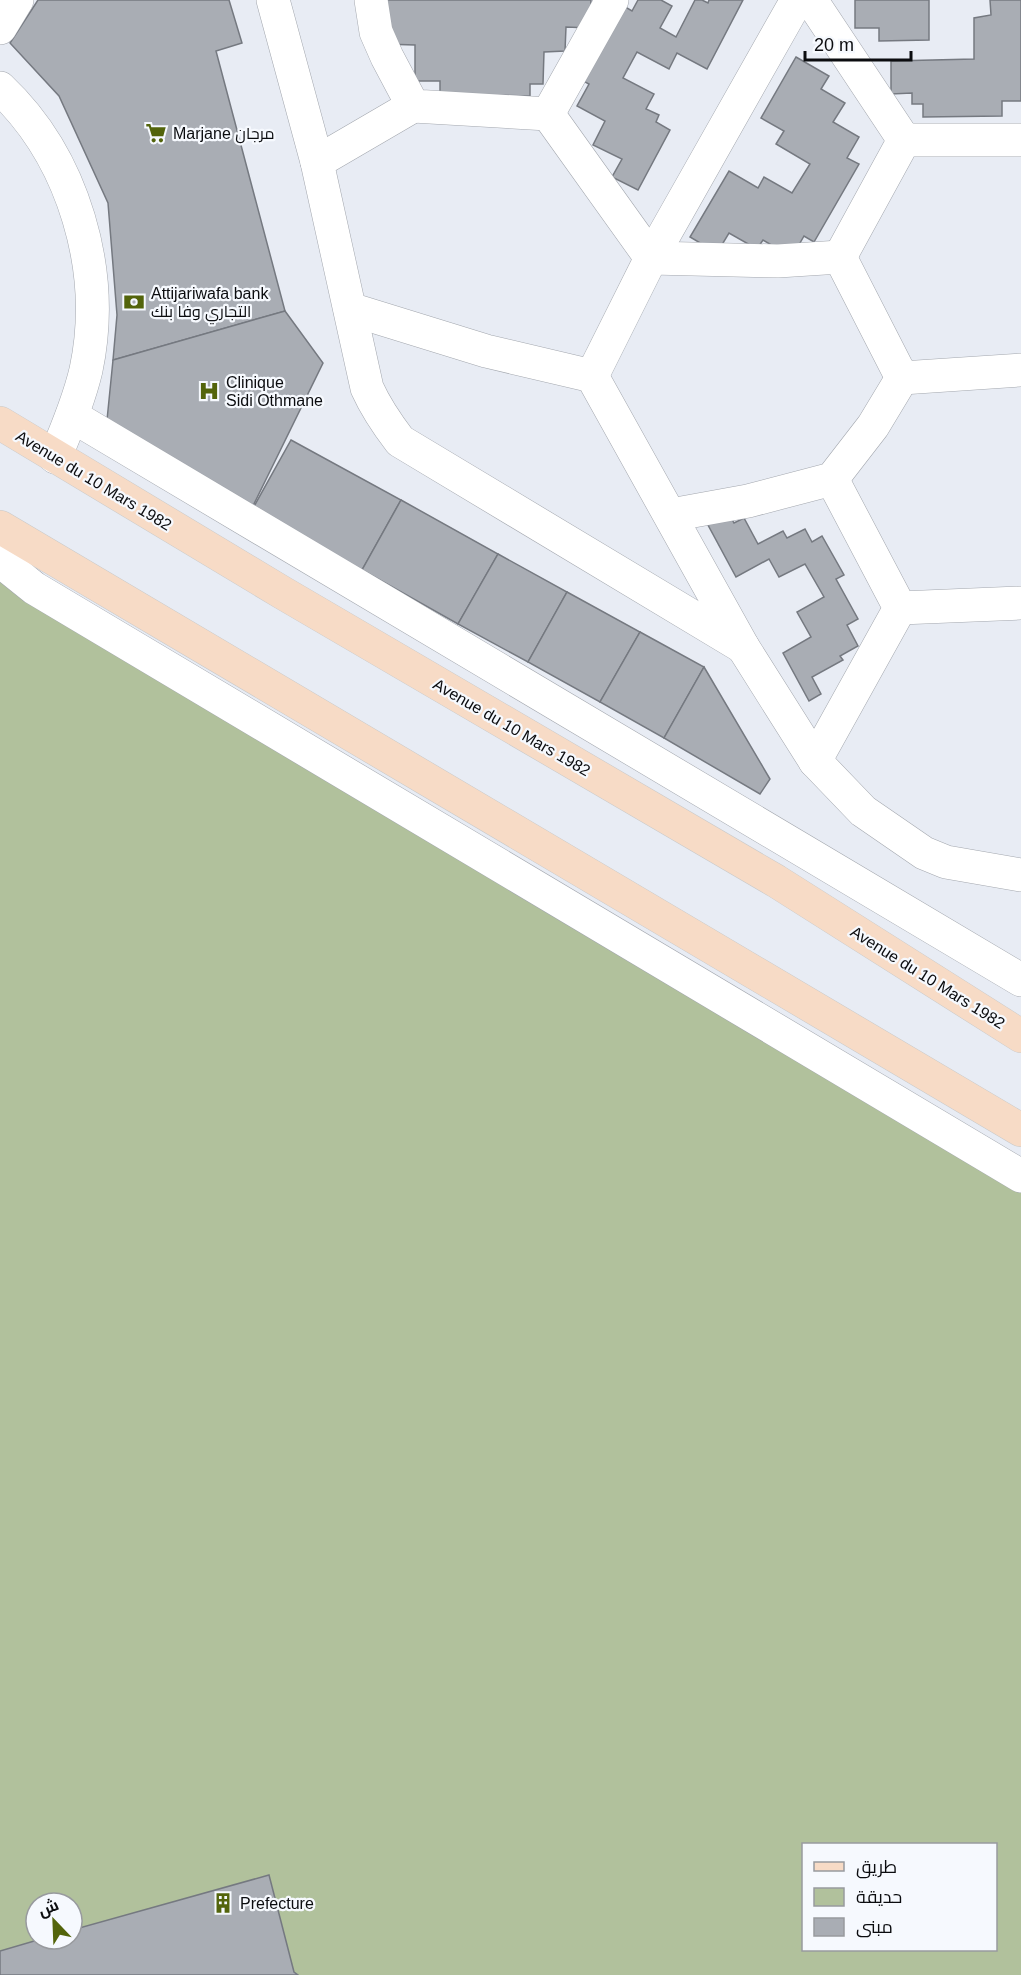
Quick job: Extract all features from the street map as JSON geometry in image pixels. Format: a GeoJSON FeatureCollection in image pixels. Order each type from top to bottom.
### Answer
{"type":"FeatureCollection","features":[{"type":"Feature","properties":{"kind":"main road","name":"Avenue du 10 Mars 1982"},"geometry":{"type":"LineString","coordinates":[[0,423],[273,587],[776,881],[1021,1036]]}},
{"type":"Feature","properties":{"kind":"main road"},"geometry":{"type":"LineString","coordinates":[[0,526],[1021,1130]]}},
{"type":"Feature","properties":{"kind":"street"},"geometry":{"type":"LineString","coordinates":[[0,28],[16,0]]}},
{"type":"Feature","properties":{"kind":"street"},"geometry":{"type":"LineString","coordinates":[[273,0],[317,162],[367,388],[376,408],[400,441],[743,647]]}},
{"type":"Feature","properties":{"kind":"street"},"geometry":{"type":"LineString","coordinates":[[370,0],[376,32],[413,106]]}},
{"type":"Feature","properties":{"kind":"street"},"geometry":{"type":"LineString","coordinates":[[548,114],[612,0]]}},
{"type":"Feature","properties":{"kind":"street"},"geometry":{"type":"LineString","coordinates":[[592,376],[651,258],[797,0]]}},
{"type":"Feature","properties":{"kind":"street"},"geometry":{"type":"LineString","coordinates":[[811,0],[904,140]]}},
{"type":"Feature","properties":{"kind":"street"},"geometry":{"type":"LineString","coordinates":[[0,88],[13,100],[42,138],[65,181],[81,226],[90,274],[92,322],[86,370],[72,416],[55,457]]}},
{"type":"Feature","properties":{"kind":"street"},"geometry":{"type":"LineString","coordinates":[[317,162],[413,106],[548,114]]}},
{"type":"Feature","properties":{"kind":"street"},"geometry":{"type":"LineString","coordinates":[[548,114],[651,258]]}},
{"type":"Feature","properties":{"kind":"street"},"geometry":{"type":"LineString","coordinates":[[840,256],[904,140]]}},
{"type":"Feature","properties":{"kind":"street"},"geometry":{"type":"LineString","coordinates":[[904,140],[1021,140]]}},
{"type":"Feature","properties":{"kind":"street"},"geometry":{"type":"LineString","coordinates":[[651,258],[777,261],[840,256]]}},
{"type":"Feature","properties":{"kind":"street"},"geometry":{"type":"LineString","coordinates":[[840,256],[902,378]]}},
{"type":"Feature","properties":{"kind":"street"},"geometry":{"type":"LineString","coordinates":[[350,309],[486,351],[592,376],[743,647],[815,761],[863,811],[924,853],[946,862],[1021,875]]}},
{"type":"Feature","properties":{"kind":"street"},"geometry":{"type":"LineString","coordinates":[[902,378],[1021,369]]}},
{"type":"Feature","properties":{"kind":"street"},"geometry":{"type":"LineString","coordinates":[[671,515],[747,501],[832,479],[873,426],[902,378]]}},
{"type":"Feature","properties":{"kind":"street"},"geometry":{"type":"LineString","coordinates":[[72,416],[1021,980]]}},
{"type":"Feature","properties":{"kind":"street"},"geometry":{"type":"LineString","coordinates":[[832,479],[900,608]]}},
{"type":"Feature","properties":{"kind":"street"},"geometry":{"type":"LineString","coordinates":[[0,556],[8,567],[29,585],[1021,1176]]}},
{"type":"Feature","properties":{"kind":"street"},"geometry":{"type":"LineString","coordinates":[[900,608],[1021,603]]}},
{"type":"Feature","properties":{"kind":"street"},"geometry":{"type":"LineString","coordinates":[[815,761],[900,608]]}},
{"type":"Feature","properties":{"kind":"green space"},"geometry":{"type":"Polygon","coordinates":[[[0,570],[1021,1177],[1021,1975],[0,1975],[0,570]]]}},
{"type":"Feature","properties":{"kind":"building"},"geometry":{"type":"Polygon","coordinates":[[[38,0],[229,0],[242,43],[216,51],[285,311],[113,360],[117,315],[108,203],[59,96],[10,43],[38,0]]]}},
{"type":"Feature","properties":{"kind":"building"},"geometry":{"type":"Polygon","coordinates":[[[384,0],[591,0],[590,28],[566,27],[565,51],[544,52],[543,84],[530,84],[530,96],[440,94],[440,81],[415,81],[415,45],[383,44],[384,0]]]}},
{"type":"Feature","properties":{"kind":"building"},"geometry":{"type":"Polygon","coordinates":[[[638,0],[661,0],[672,6],[660,28],[676,37],[695,0],[708,3],[709,0],[743,0],[707,69],[677,53],[669,69],[637,52],[623,78],[654,94],[646,109],[659,115],[656,122],[670,130],[638,190],[612,177],[622,159],[593,145],[605,121],[577,106],[589,84],[576,77],[622,5],[632,11],[638,0]]]}},
{"type":"Feature","properties":{"kind":"building"},"geometry":{"type":"Polygon","coordinates":[[[855,0],[929,0],[929,40],[879,41],[879,28],[855,28],[855,0]]]}},
{"type":"Feature","properties":{"kind":"building"},"geometry":{"type":"Polygon","coordinates":[[[990,0],[1021,0],[1021,101],[1002,101],[1002,116],[923,117],[923,104],[912,104],[912,93],[891,94],[891,61],[974,59],[974,18],[991,15],[990,0]]]}},
{"type":"Feature","properties":{"kind":"building"},"geometry":{"type":"Polygon","coordinates":[[[796,57],[829,76],[821,89],[845,103],[833,122],[859,137],[847,158],[859,164],[814,242],[804,236],[792,257],[763,240],[757,249],[729,233],[717,253],[690,237],[729,171],[758,188],[764,177],[792,193],[810,164],[776,144],[784,131],[761,118],[796,57]]]}},
{"type":"Feature","properties":{"kind":"building","name":"Clinique Sidi Othmane"},"geometry":{"type":"Polygon","coordinates":[[[285,311],[323,363],[251,510],[107,420],[113,360],[285,311]]]}},
{"type":"Feature","properties":{"kind":"building"},"geometry":{"type":"Polygon","coordinates":[[[291,440],[401,500],[362,570],[252,510],[291,440]]]}},
{"type":"Feature","properties":{"kind":"building"},"geometry":{"type":"Polygon","coordinates":[[[401,500],[498,554],[458,624],[362,570],[401,500]]]}},
{"type":"Feature","properties":{"kind":"building"},"geometry":{"type":"Polygon","coordinates":[[[729,514],[734,523],[744,518],[758,544],[783,531],[787,538],[805,529],[812,542],[822,536],[844,575],[836,579],[858,619],[847,625],[858,646],[840,656],[843,660],[812,677],[821,694],[809,701],[783,653],[811,637],[797,612],[824,597],[805,564],[779,577],[769,559],[736,577],[708,525],[729,514]]]}},
{"type":"Feature","properties":{"kind":"building"},"geometry":{"type":"Polygon","coordinates":[[[498,554],[567,592],[528,662],[458,624],[498,554]]]}},
{"type":"Feature","properties":{"kind":"building"},"geometry":{"type":"Polygon","coordinates":[[[567,592],[640,632],[600,702],[528,662],[567,592]]]}},
{"type":"Feature","properties":{"kind":"building"},"geometry":{"type":"Polygon","coordinates":[[[640,632],[704,667],[664,738],[600,702],[640,632]]]}},
{"type":"Feature","properties":{"kind":"building"},"geometry":{"type":"Polygon","coordinates":[[[704,667],[770,779],[760,794],[664,738],[704,667]]]}},
{"type":"Feature","properties":{"kind":"building","name":"Prefecture"},"geometry":{"type":"Polygon","coordinates":[[[269,1875],[294,1972],[298,1975],[0,1975],[0,1951],[24,1944],[24,1951],[84,1951],[84,1927],[269,1875]]]}},
{"type":"Feature","properties":{"kind":"place","name":"Marjane مرجان"},"geometry":{"type":"Point","coordinates":[156,133]}},
{"type":"Feature","properties":{"kind":"place","name":"Attijariwafa bank التجاري وفا بنك"},"geometry":{"type":"Point","coordinates":[134,302]}},
{"type":"Feature","properties":{"kind":"place","name":"Clinique Sidi Othmane"},"geometry":{"type":"Point","coordinates":[209,391]}},
{"type":"Feature","properties":{"kind":"place","name":"Prefecture"},"geometry":{"type":"Point","coordinates":[223,1903]}}]}
